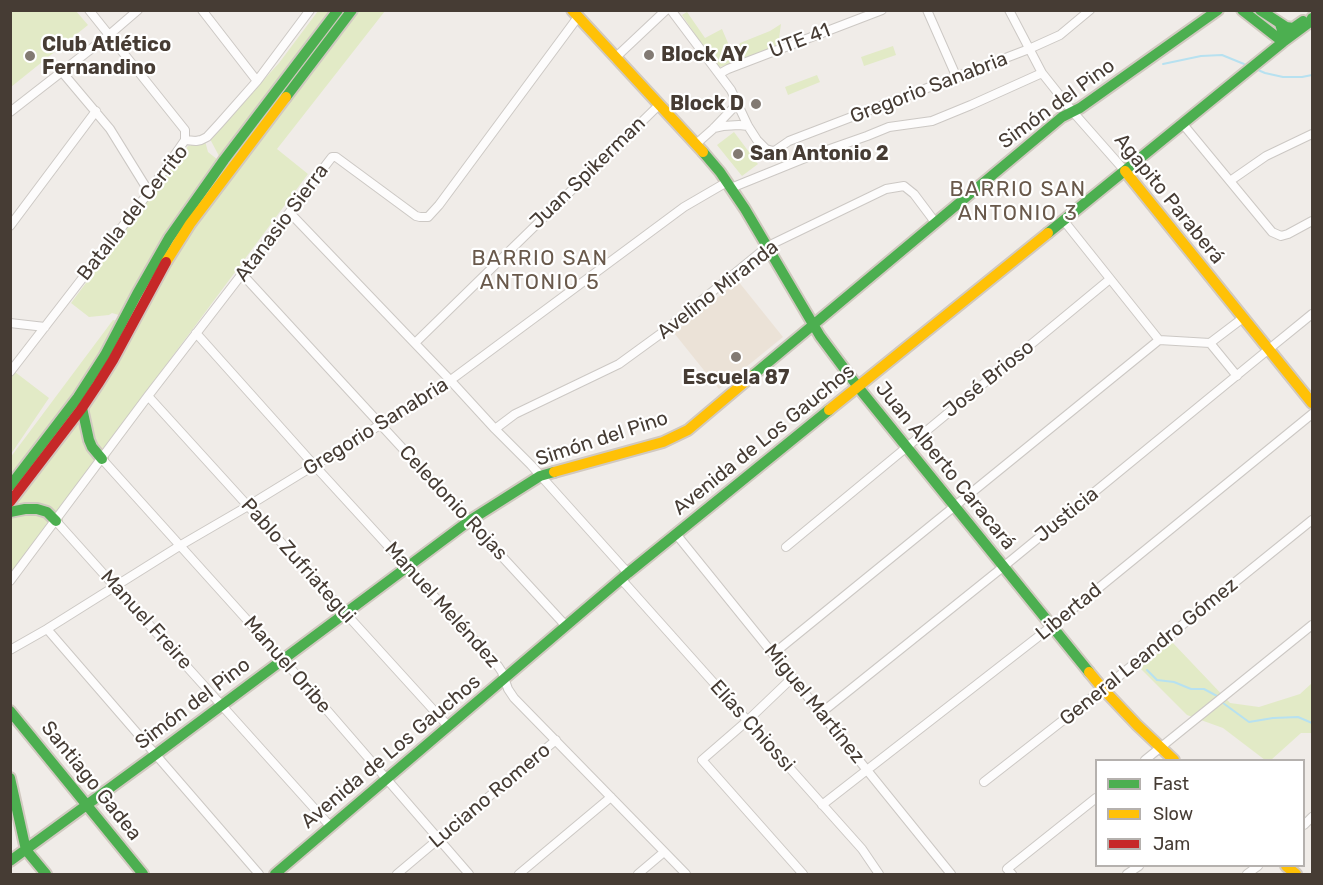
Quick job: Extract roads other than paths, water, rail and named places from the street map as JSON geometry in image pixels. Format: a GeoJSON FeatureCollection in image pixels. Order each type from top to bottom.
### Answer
{"type":"FeatureCollection","features":[{"type":"Feature","properties":{"kind":"street"},"geometry":{"type":"LineString","coordinates":[[89,10],[185,130],[185,140]]}},
{"type":"Feature","properties":{"kind":"street"},"geometry":{"type":"LineString","coordinates":[[10,112],[138,10]]}},
{"type":"Feature","properties":{"kind":"street"},"geometry":{"type":"LineString","coordinates":[[202,10],[257,81]]}},
{"type":"Feature","properties":{"kind":"street","name":"Batalla del Cerrito"},"geometry":{"type":"LineString","coordinates":[[10,372],[185,140],[196,141],[207,137],[257,81],[310,10]]}},
{"type":"Feature","properties":{"kind":"street"},"geometry":{"type":"LineString","coordinates":[[10,486],[78,397],[105,354],[169,237],[224,160],[338,10]]}},
{"type":"Feature","properties":{"kind":"street"},"geometry":{"type":"LineString","coordinates":[[10,502],[82,408],[114,360],[159,275],[190,224],[352,10]]}},
{"type":"Feature","properties":{"kind":"street"},"geometry":{"type":"LineString","coordinates":[[615,58],[666,10]]}},
{"type":"Feature","properties":{"kind":"street"},"geometry":{"type":"LineString","coordinates":[[671,10],[734,96],[748,126]]}},
{"type":"Feature","properties":{"kind":"street","name":"UTE 41"},"geometry":{"type":"LineString","coordinates":[[719,74],[882,10]]}},
{"type":"Feature","properties":{"kind":"street"},"geometry":{"type":"LineString","coordinates":[[927,10],[957,78]]}},
{"type":"Feature","properties":{"kind":"street","name":"Agapito Paraberá"},"geometry":{"type":"LineString","coordinates":[[1010,10],[1042,73],[1125,171],[1312,403]]}},
{"type":"Feature","properties":{"kind":"street","name":"Gregorio Sanabria"},"geometry":{"type":"LineString","coordinates":[[748,126],[762,147],[776,150],[789,141],[1029,49],[1060,35],[1090,10]]}},
{"type":"Feature","properties":{"kind":"street","name":"Simón del Pino"},"geometry":{"type":"LineString","coordinates":[[10,861],[469,521],[540,476],[663,442],[688,430],[1062,117],[1080,108],[1218,10]]}},
{"type":"Feature","properties":{"kind":"street"},"geometry":{"type":"LineString","coordinates":[[1242,10],[1283,42]]}},
{"type":"Feature","properties":{"kind":"street"},"geometry":{"type":"LineString","coordinates":[[1260,10],[1280,24],[1283,42]]}},
{"type":"Feature","properties":{"kind":"street","name":"Juan Alberto Caracará"},"geometry":{"type":"LineString","coordinates":[[575,14],[720,172],[768,246],[820,336],[858,387],[1103,689],[1173,759]]}},
{"type":"Feature","properties":{"kind":"street","name":"Atanasio Sierra"},"geometry":{"type":"LineString","coordinates":[[10,581],[148,396],[332,158],[335,156],[417,216],[424,217],[431,214],[575,14]]}},
{"type":"Feature","properties":{"kind":"street","name":"Avenida de Los Gauchos"},"geometry":{"type":"LineString","coordinates":[[275,874],[625,576],[1182,123],[1310,22],[1312,18]]}},
{"type":"Feature","properties":{"kind":"street","name":"Avenida de Los Gauchos"},"geometry":{"type":"LineString","coordinates":[[1280,24],[1293,28],[1312,18]]}},
{"type":"Feature","properties":{"kind":"street"},"geometry":{"type":"LineString","coordinates":[[62,72],[110,129],[148,192]]}},
{"type":"Feature","properties":{"kind":"street","name":"Gregorio Sanabria"},"geometry":{"type":"LineString","coordinates":[[10,650],[451,381],[684,207],[729,185],[889,127],[932,121],[1042,73]]}},
{"type":"Feature","properties":{"kind":"street"},"geometry":{"type":"LineString","coordinates":[[696,144],[737,104]]}},
{"type":"Feature","properties":{"kind":"street","name":"Juan Spikerman"},"geometry":{"type":"LineString","coordinates":[[415,343],[659,105]]}},
{"type":"Feature","properties":{"kind":"street"},"geometry":{"type":"LineString","coordinates":[[10,226],[96,111]]}},
{"type":"Feature","properties":{"kind":"street"},"geometry":{"type":"LineString","coordinates":[[1182,123],[1272,232],[1281,236],[1312,221]]}},
{"type":"Feature","properties":{"kind":"street"},"geometry":{"type":"LineString","coordinates":[[713,129],[723,126],[748,126]]}},
{"type":"Feature","properties":{"kind":"street"},"geometry":{"type":"LineString","coordinates":[[1230,181],[1266,156],[1312,134]]}},
{"type":"Feature","properties":{"kind":"street","name":"Avelino Miranda"},"geometry":{"type":"LineString","coordinates":[[495,429],[515,414],[619,364],[663,332],[768,246],[886,189],[904,186],[914,194],[935,222]]}},
{"type":"Feature","properties":{"kind":"street","name":"Elías Chiossi"},"geometry":{"type":"LineString","coordinates":[[290,213],[540,476],[747,721],[862,849],[879,874]]}},
{"type":"Feature","properties":{"kind":"street"},"geometry":{"type":"LineString","coordinates":[[1064,221],[1159,340]]}},
{"type":"Feature","properties":{"kind":"street","name":"Celedonio Rojas"},"geometry":{"type":"LineString","coordinates":[[242,274],[566,626]]}},
{"type":"Feature","properties":{"kind":"street","name":"José Brioso"},"geometry":{"type":"LineString","coordinates":[[786,547],[1110,279]]}},
{"type":"Feature","properties":{"kind":"street","name":"Justicia"},"geometry":{"type":"LineString","coordinates":[[821,713],[1312,315]]}},
{"type":"Feature","properties":{"kind":"street"},"geometry":{"type":"LineString","coordinates":[[773,654],[1159,340],[1210,343],[1243,318]]}},
{"type":"Feature","properties":{"kind":"street"},"geometry":{"type":"LineString","coordinates":[[10,323],[45,327]]}},
{"type":"Feature","properties":{"kind":"street","name":"Manuel Meléndez"},"geometry":{"type":"LineString","coordinates":[[196,333],[498,666],[514,698],[686,874]]}},
{"type":"Feature","properties":{"kind":"street"},"geometry":{"type":"LineString","coordinates":[[1210,343],[1237,376]]}},
{"type":"Feature","properties":{"kind":"street","name":"Pablo Zufriategui"},"geometry":{"type":"LineString","coordinates":[[148,396],[448,726]]}},
{"type":"Feature","properties":{"kind":"street"},"geometry":{"type":"LineString","coordinates":[[82,408],[89,440],[102,459]]}},
{"type":"Feature","properties":{"kind":"street","name":"Libertad"},"geometry":{"type":"LineString","coordinates":[[822,805],[1052,626],[1312,414]]}},
{"type":"Feature","properties":{"kind":"street","name":"Manuel Oribe"},"geometry":{"type":"LineString","coordinates":[[102,459],[283,660],[469,874]]}},
{"type":"Feature","properties":{"kind":"street"},"geometry":{"type":"LineString","coordinates":[[10,512],[25,509],[41,510],[56,521]]}},
{"type":"Feature","properties":{"kind":"street","name":"General Leandro Gómez"},"geometry":{"type":"LineString","coordinates":[[984,782],[1312,520]]}},
{"type":"Feature","properties":{"kind":"street","name":"Manuel Freire"},"geometry":{"type":"LineString","coordinates":[[56,521],[330,827]]}},
{"type":"Feature","properties":{"kind":"street","name":"Miguel Martínez"},"geometry":{"type":"LineString","coordinates":[[676,534],[951,874]]}},
{"type":"Feature","properties":{"kind":"street"},"geometry":{"type":"LineString","coordinates":[[1146,759],[1312,625]]}},
{"type":"Feature","properties":{"kind":"street"},"geometry":{"type":"LineString","coordinates":[[47,629],[259,874]]}},
{"type":"Feature","properties":{"kind":"street"},"geometry":{"type":"LineString","coordinates":[[792,678],[702,760],[803,874]]}},
{"type":"Feature","properties":{"kind":"street","name":"Santiago Gadea"},"geometry":{"type":"LineString","coordinates":[[10,711],[142,874]]}},
{"type":"Feature","properties":{"kind":"street","name":"Luciano Romero"},"geometry":{"type":"LineString","coordinates":[[397,874],[556,740]]}},
{"type":"Feature","properties":{"kind":"street"},"geometry":{"type":"LineString","coordinates":[[10,778],[26,850],[46,874]]}},
{"type":"Feature","properties":{"kind":"street"},"geometry":{"type":"LineString","coordinates":[[519,874],[611,797]]}},
{"type":"Feature","properties":{"kind":"street"},"geometry":{"type":"LineString","coordinates":[[1010,872],[1095,799]]}},
{"type":"Feature","properties":{"kind":"street"},"geometry":{"type":"LineString","coordinates":[[638,874],[664,852]]}},
{"type":"Feature","properties":{"kind":"waterway"},"geometry":{"type":"LineString","coordinates":[[1163,64],[1201,56],[1222,55],[1244,64]]}},
{"type":"Feature","properties":{"kind":"waterway"},"geometry":{"type":"LineString","coordinates":[[1258,70],[1283,77],[1312,75]]}},
{"type":"Feature","properties":{"kind":"waterway"},"geometry":{"type":"LineString","coordinates":[[1147,670],[1157,680],[1174,682],[1191,689],[1204,689],[1217,696]]}},
{"type":"Feature","properties":{"kind":"waterway"},"geometry":{"type":"LineString","coordinates":[[1223,703],[1249,722],[1298,717],[1312,723]]}},
{"type":"Feature","properties":{"kind":"place","name":"Block AY"},"geometry":{"type":"Point","coordinates":[649,55]}},
{"type":"Feature","properties":{"kind":"place","name":"Club Atlético Fernandino"},"geometry":{"type":"Point","coordinates":[30,56]}},
{"type":"Feature","properties":{"kind":"place","name":"Block D"},"geometry":{"type":"Point","coordinates":[756,104]}},
{"type":"Feature","properties":{"kind":"place","name":"San Antonio 2"},"geometry":{"type":"Point","coordinates":[738,154]}},
{"type":"Feature","properties":{"kind":"place","name":"Escuela 87"},"geometry":{"type":"Point","coordinates":[736,357]}},
{"type":"Feature","properties":{"kind":"district","name":"BARRIO SAN ANTONIO 3"},"geometry":{"type":"Point","coordinates":[1018,202]}},
{"type":"Feature","properties":{"kind":"district","name":"BARRIO SAN ANTONIO 5"},"geometry":{"type":"Point","coordinates":[540,271]}}]}
